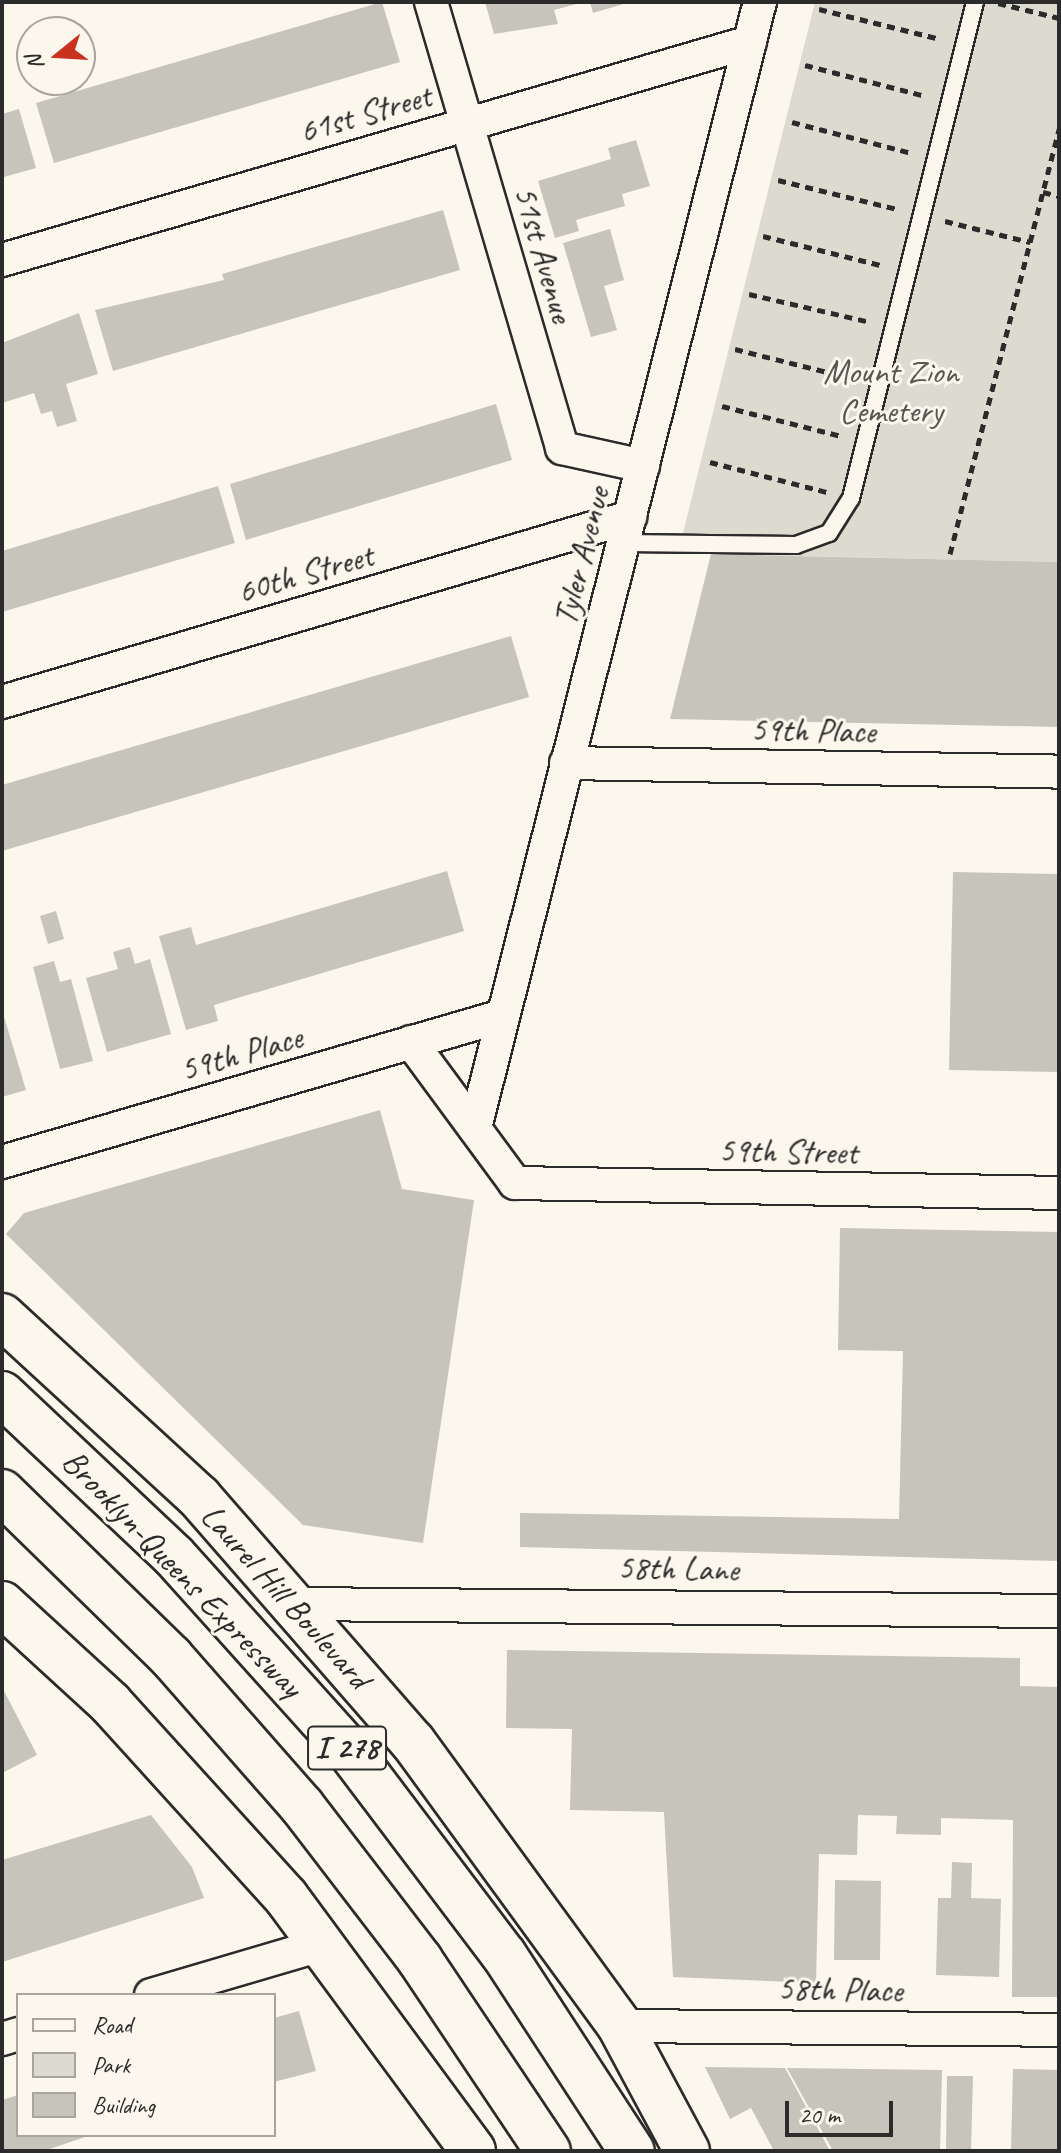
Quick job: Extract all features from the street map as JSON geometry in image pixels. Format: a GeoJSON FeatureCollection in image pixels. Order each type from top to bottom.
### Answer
{"type":"FeatureCollection","features":[{"type":"Feature","properties":{"kind":"main road","name":"Laurel Hill Boulevard"},"geometry":{"type":"LineString","coordinates":[[2,1316],[153,1451],[296,1604],[497,1849],[620,2026],[687,2151]]}},
{"type":"Feature","properties":{"kind":"main road","name":"Brooklyn-Queens Expressway"},"geometry":{"type":"LineString","coordinates":[[2,1394],[184,1566],[348,1749],[523,1980],[632,2151]]}},
{"type":"Feature","properties":{"kind":"main road","name":"Brooklyn-Queens Expressway"},"geometry":{"type":"LineString","coordinates":[[2,1492],[171,1657],[294,1796],[420,1960],[548,2151]]}},
{"type":"Feature","properties":{"kind":"main road"},"geometry":{"type":"LineString","coordinates":[[2,1604],[165,1762],[324,1944],[473,2151]]}},
{"type":"Feature","properties":{"kind":"street","name":"51st Avenue"},"geometry":{"type":"LineString","coordinates":[[431,2],[562,448],[643,466]]}},
{"type":"Feature","properties":{"kind":"street","name":"Tyler Avenue"},"geometry":{"type":"LineString","coordinates":[[475,1128],[760,2]]}},
{"type":"Feature","properties":{"kind":"street","name":"61st Street"},"geometry":{"type":"LineString","coordinates":[[2,260],[750,42]]}},
{"type":"Feature","properties":{"kind":"street","name":"60th Street"},"geometry":{"type":"LineString","coordinates":[[2,702],[627,530]]}},
{"type":"Feature","properties":{"kind":"street","name":"59th Place"},"geometry":{"type":"LineString","coordinates":[[566,763],[1059,772]]}},
{"type":"Feature","properties":{"kind":"street","name":"59th Place"},"geometry":{"type":"LineString","coordinates":[[2,1162],[502,1016]]}},
{"type":"Feature","properties":{"kind":"street"},"geometry":{"type":"LineString","coordinates":[[411,1042],[475,1128]]}},
{"type":"Feature","properties":{"kind":"street","name":"59th Street"},"geometry":{"type":"LineString","coordinates":[[475,1128],[515,1183],[1059,1193]]}},
{"type":"Feature","properties":{"kind":"street","name":"58th Lane"},"geometry":{"type":"LineString","coordinates":[[296,1604],[1059,1611]]}},
{"type":"Feature","properties":{"kind":"street"},"geometry":{"type":"LineString","coordinates":[[158,1993],[324,1944]]}},
{"type":"Feature","properties":{"kind":"street","name":"58th Place"},"geometry":{"type":"LineString","coordinates":[[620,2026],[1059,2030]]}},
{"type":"Feature","properties":{"kind":"lane"},"geometry":{"type":"LineString","coordinates":[[627,530],[796,545],[829,533],[851,498],[975,2]]}},
{"type":"Feature","properties":{"kind":"path"},"geometry":{"type":"LineString","coordinates":[[995,2],[1059,18]]}},
{"type":"Feature","properties":{"kind":"path"},"geometry":{"type":"LineString","coordinates":[[819,9],[964,45]]}},
{"type":"Feature","properties":{"kind":"path"},"geometry":{"type":"LineString","coordinates":[[805,65],[950,102]]}},
{"type":"Feature","properties":{"kind":"path"},"geometry":{"type":"LineString","coordinates":[[792,122],[936,159]]}},
{"type":"Feature","properties":{"kind":"path"},"geometry":{"type":"LineString","coordinates":[[950,554],[1059,129]]}},
{"type":"Feature","properties":{"kind":"path"},"geometry":{"type":"LineString","coordinates":[[1043,192],[1059,196]]}},
{"type":"Feature","properties":{"kind":"path"},"geometry":{"type":"LineString","coordinates":[[763,236],[908,272]]}},
{"type":"Feature","properties":{"kind":"path"},"geometry":{"type":"LineString","coordinates":[[749,294],[894,328]]}},
{"type":"Feature","properties":{"kind":"path"},"geometry":{"type":"LineString","coordinates":[[735,349],[879,385]]}},
{"type":"Feature","properties":{"kind":"path"},"geometry":{"type":"LineString","coordinates":[[722,406],[866,442]]}},
{"type":"Feature","properties":{"kind":"path"},"geometry":{"type":"LineString","coordinates":[[710,462],[851,498]]}},
{"type":"Feature","properties":{"kind":"green space","name":"Mount Zion Cemetery"},"geometry":{"type":"Polygon","coordinates":[[[815,2],[1059,2],[1059,562],[678,553],[815,2]]]}},
{"type":"Feature","properties":{"kind":"building"},"geometry":{"type":"Polygon","coordinates":[[[382,2],[400,62],[54,163],[36,103],[60,96],[96,96],[96,85],[382,2]]]}},
{"type":"Feature","properties":{"kind":"building"},"geometry":{"type":"Polygon","coordinates":[[[485,2],[580,3],[554,10],[558,24],[494,34],[485,2]]]}},
{"type":"Feature","properties":{"kind":"building"},"geometry":{"type":"Polygon","coordinates":[[[590,2],[627,2],[627,3],[593,13],[590,2]]]}},
{"type":"Feature","properties":{"kind":"building"},"geometry":{"type":"Polygon","coordinates":[[[19,109],[36,168],[4,177],[2,114],[19,109]]]}},
{"type":"Feature","properties":{"kind":"building"},"geometry":{"type":"Polygon","coordinates":[[[636,140],[650,186],[622,194],[625,206],[576,220],[579,231],[555,238],[538,181],[611,159],[608,148],[636,140]]]}},
{"type":"Feature","properties":{"kind":"building"},"geometry":{"type":"Polygon","coordinates":[[[443,210],[460,270],[113,371],[95,310],[224,280],[222,274],[443,210]]]}},
{"type":"Feature","properties":{"kind":"building"},"geometry":{"type":"Polygon","coordinates":[[[610,229],[624,280],[604,286],[617,330],[591,337],[563,243],[610,229]]]}},
{"type":"Feature","properties":{"kind":"building"},"geometry":{"type":"Polygon","coordinates":[[[79,313],[98,374],[66,384],[77,421],[57,427],[52,411],[41,414],[34,393],[2,403],[2,343],[79,313]]]}},
{"type":"Feature","properties":{"kind":"building"},"geometry":{"type":"Polygon","coordinates":[[[496,404],[512,460],[246,540],[230,484],[496,404]]]}},
{"type":"Feature","properties":{"kind":"building"},"geometry":{"type":"Polygon","coordinates":[[[218,486],[235,543],[2,612],[2,551],[218,486]]]}},
{"type":"Feature","properties":{"kind":"building"},"geometry":{"type":"Polygon","coordinates":[[[711,554],[1059,562],[1059,727],[670,719],[711,554]]]}},
{"type":"Feature","properties":{"kind":"building"},"geometry":{"type":"Polygon","coordinates":[[[511,636],[529,697],[2,851],[2,785],[511,636]]]}},
{"type":"Feature","properties":{"kind":"building"},"geometry":{"type":"Polygon","coordinates":[[[447,871],[464,931],[214,1005],[218,1021],[186,1030],[159,936],[191,927],[196,945],[447,871]]]}},
{"type":"Feature","properties":{"kind":"building"},"geometry":{"type":"Polygon","coordinates":[[[953,872],[1059,874],[1059,1072],[949,1070],[953,872]]]}},
{"type":"Feature","properties":{"kind":"building"},"geometry":{"type":"Polygon","coordinates":[[[56,911],[64,939],[48,944],[40,916],[56,911]]]}},
{"type":"Feature","properties":{"kind":"building"},"geometry":{"type":"Polygon","coordinates":[[[130,947],[135,964],[150,959],[171,1034],[107,1052],[86,978],[118,969],[113,952],[130,947]]]}},
{"type":"Feature","properties":{"kind":"building"},"geometry":{"type":"Polygon","coordinates":[[[54,961],[60,982],[71,979],[93,1061],[60,1069],[33,967],[54,961]]]}},
{"type":"Feature","properties":{"kind":"building"},"geometry":{"type":"Polygon","coordinates":[[[2,1010],[26,1090],[2,1097],[2,1010]]]}},
{"type":"Feature","properties":{"kind":"building"},"geometry":{"type":"Polygon","coordinates":[[[380,1110],[402,1189],[474,1200],[423,1543],[303,1525],[6,1234],[24,1213],[380,1110]]]}},
{"type":"Feature","properties":{"kind":"building"},"geometry":{"type":"Polygon","coordinates":[[[840,1228],[1059,1232],[1059,1561],[520,1547],[520,1513],[899,1519],[903,1351],[838,1350],[840,1228]]]}},
{"type":"Feature","properties":{"kind":"building"},"geometry":{"type":"Polygon","coordinates":[[[507,1650],[1020,1658],[1020,1686],[1059,1687],[1059,1997],[1012,1997],[1013,1820],[941,1818],[941,1835],[896,1834],[897,1816],[858,1815],[857,1855],[819,1854],[816,1983],[673,1977],[664,1812],[570,1810],[572,1729],[506,1728],[507,1650]]]}},
{"type":"Feature","properties":{"kind":"building"},"geometry":{"type":"Polygon","coordinates":[[[2,1687],[37,1755],[2,1773],[2,1687]]]}},
{"type":"Feature","properties":{"kind":"building"},"geometry":{"type":"Polygon","coordinates":[[[151,1815],[192,1867],[204,1898],[2,1962],[2,1860],[151,1815]]]}},
{"type":"Feature","properties":{"kind":"building"},"geometry":{"type":"Polygon","coordinates":[[[952,1862],[972,1863],[971,1898],[1001,1899],[999,1977],[936,1975],[938,1898],[951,1898],[952,1862]]]}},
{"type":"Feature","properties":{"kind":"building"},"geometry":{"type":"Polygon","coordinates":[[[835,1880],[881,1881],[880,1960],[834,1960],[835,1880]]]}},
{"type":"Feature","properties":{"kind":"building"},"geometry":{"type":"Polygon","coordinates":[[[299,2011],[316,2071],[276,2081],[276,2017],[299,2011]]]}},
{"type":"Feature","properties":{"kind":"building"},"geometry":{"type":"Polygon","coordinates":[[[705,2067],[785,2068],[830,2151],[774,2151],[751,2108],[730,2119],[705,2067]]]}},
{"type":"Feature","properties":{"kind":"building"},"geometry":{"type":"Polygon","coordinates":[[[787,2068],[942,2070],[940,2151],[833,2151],[787,2068]]]}},
{"type":"Feature","properties":{"kind":"building"},"geometry":{"type":"Polygon","coordinates":[[[1013,2069],[1059,2070],[1059,2151],[1011,2151],[1013,2069]]]}},
{"type":"Feature","properties":{"kind":"building"},"geometry":{"type":"Polygon","coordinates":[[[947,2076],[973,2076],[971,2151],[946,2151],[947,2076]]]}},
{"type":"Feature","properties":{"kind":"building"},"geometry":{"type":"Polygon","coordinates":[[[16,2096],[16,2137],[85,2137],[44,2151],[2,2151],[2,2100],[16,2096]]]}}]}
